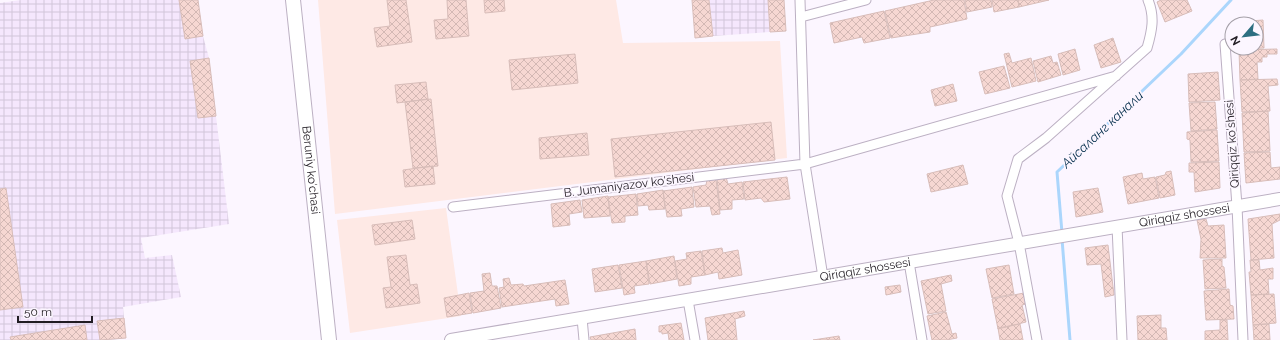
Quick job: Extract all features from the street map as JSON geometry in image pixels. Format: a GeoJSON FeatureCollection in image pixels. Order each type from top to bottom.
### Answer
{"type":"FeatureCollection","features":[{"type":"Feature","properties":{"kind":"main road","name":"Beruniy ko'chasi"},"geometry":{"type":"LineString","coordinates":[[293,0],[329,340]]}},
{"type":"Feature","properties":{"kind":"main road","name":"Qiriqqiz shossesi"},"geometry":{"type":"LineString","coordinates":[[451,340],[1280,199]]}},
{"type":"Feature","properties":{"kind":"street"},"geometry":{"type":"LineString","coordinates":[[800,0],[802,17],[805,164],[823,277]]}},
{"type":"Feature","properties":{"kind":"street"},"geometry":{"type":"LineString","coordinates":[[802,17],[866,0]]}},
{"type":"Feature","properties":{"kind":"street"},"geometry":{"type":"LineString","coordinates":[[1037,340],[1019,243],[1007,196],[1018,159],[1046,138],[1147,48],[1152,32],[1152,11],[1148,0]]}},
{"type":"Feature","properties":{"kind":"street","name":"Qiriqqiz ko'shesi"},"geometry":{"type":"LineString","coordinates":[[1226,56],[1237,206],[1242,340]]}},
{"type":"Feature","properties":{"kind":"street","name":"B. Jumaniyazov ko'shesi"},"geometry":{"type":"LineString","coordinates":[[453,207],[805,164],[1116,76]]}},
{"type":"Feature","properties":{"kind":"street"},"geometry":{"type":"LineString","coordinates":[[1117,226],[1122,340]]}},
{"type":"Feature","properties":{"kind":"street"},"geometry":{"type":"LineString","coordinates":[[909,262],[922,340]]}},
{"type":"Feature","properties":{"kind":"street"},"geometry":{"type":"LineString","coordinates":[[688,300],[695,340]]}},
{"type":"Feature","properties":{"kind":"street"},"geometry":{"type":"LineString","coordinates":[[582,318],[584,340]]}},
{"type":"Feature","properties":{"kind":"shaded area"},"geometry":{"type":"Polygon","coordinates":[[[21,0],[198,0],[203,36],[209,58],[229,224],[141,238],[145,258],[172,255],[181,297],[123,307],[126,338],[109,340],[0,340],[0,3],[21,0]]]}},
{"type":"Feature","properties":{"kind":"shaded area"},"geometry":{"type":"Polygon","coordinates":[[[318,0],[616,0],[623,43],[780,41],[787,158],[335,214],[318,0]]]}},
{"type":"Feature","properties":{"kind":"shaded area"},"geometry":{"type":"Polygon","coordinates":[[[709,0],[768,0],[770,32],[713,36],[709,0]]]}},
{"type":"Feature","properties":{"kind":"shaded area"},"geometry":{"type":"Polygon","coordinates":[[[446,208],[461,316],[350,333],[337,220],[446,208]]]}},
{"type":"Feature","properties":{"kind":"building"},"geometry":{"type":"Polygon","coordinates":[[[179,0],[198,0],[203,36],[185,39],[179,0]]]}},
{"type":"Feature","properties":{"kind":"building"},"geometry":{"type":"Polygon","coordinates":[[[387,0],[406,0],[412,42],[377,47],[374,28],[390,26],[387,0]]]}},
{"type":"Feature","properties":{"kind":"building"},"geometry":{"type":"Polygon","coordinates":[[[447,0],[466,0],[469,36],[436,39],[434,20],[448,19],[447,0]]]}},
{"type":"Feature","properties":{"kind":"building"},"geometry":{"type":"Polygon","coordinates":[[[484,0],[504,0],[505,11],[485,13],[484,0]]]}},
{"type":"Feature","properties":{"kind":"building"},"geometry":{"type":"Polygon","coordinates":[[[692,0],[709,0],[713,36],[695,38],[692,0]]]}},
{"type":"Feature","properties":{"kind":"building"},"geometry":{"type":"Polygon","coordinates":[[[768,0],[784,0],[786,31],[770,32],[768,0]]]}},
{"type":"Feature","properties":{"kind":"building"},"geometry":{"type":"Polygon","coordinates":[[[934,0],[964,0],[967,19],[930,27],[930,32],[891,38],[885,11],[934,0]]]}},
{"type":"Feature","properties":{"kind":"building"},"geometry":{"type":"Polygon","coordinates":[[[965,0],[991,0],[992,7],[967,12],[965,0]]]}},
{"type":"Feature","properties":{"kind":"building"},"geometry":{"type":"Polygon","coordinates":[[[992,0],[1018,0],[1019,7],[994,12],[992,0]]]}},
{"type":"Feature","properties":{"kind":"building"},"geometry":{"type":"Polygon","coordinates":[[[1018,0],[1049,0],[1019,7],[1018,0]]]}},
{"type":"Feature","properties":{"kind":"building"},"geometry":{"type":"Polygon","coordinates":[[[1161,0],[1187,0],[1192,11],[1165,22],[1157,2],[1161,0]]]}},
{"type":"Feature","properties":{"kind":"building"},"geometry":{"type":"Polygon","coordinates":[[[884,11],[890,38],[864,43],[862,37],[834,43],[830,23],[884,11]]]}},
{"type":"Feature","properties":{"kind":"building"},"geometry":{"type":"Polygon","coordinates":[[[1113,38],[1121,62],[1101,68],[1094,45],[1113,38]]]}},
{"type":"Feature","properties":{"kind":"building"},"geometry":{"type":"Polygon","coordinates":[[[1075,49],[1080,70],[1063,75],[1058,54],[1075,49]]]}},
{"type":"Feature","properties":{"kind":"building"},"geometry":{"type":"Polygon","coordinates":[[[1264,49],[1277,49],[1277,54],[1267,54],[1267,57],[1262,57],[1262,62],[1257,62],[1258,79],[1240,80],[1239,56],[1264,56],[1264,49]]]}},
{"type":"Feature","properties":{"kind":"building"},"geometry":{"type":"Polygon","coordinates":[[[1009,53],[1012,63],[1031,58],[1036,81],[1012,87],[1004,54],[1009,53]]]}},
{"type":"Feature","properties":{"kind":"building"},"geometry":{"type":"Polygon","coordinates":[[[575,54],[578,83],[512,90],[509,60],[575,54]]]}},
{"type":"Feature","properties":{"kind":"building"},"geometry":{"type":"Polygon","coordinates":[[[1051,56],[1053,63],[1057,62],[1061,75],[1038,82],[1033,61],[1051,56]]]}},
{"type":"Feature","properties":{"kind":"building"},"geometry":{"type":"Polygon","coordinates":[[[209,58],[216,116],[198,118],[190,61],[209,58]]]}},
{"type":"Feature","properties":{"kind":"building"},"geometry":{"type":"Polygon","coordinates":[[[1004,66],[1010,88],[985,94],[979,72],[1004,66]]]}},
{"type":"Feature","properties":{"kind":"building"},"geometry":{"type":"Polygon","coordinates":[[[1218,72],[1220,100],[1189,102],[1188,74],[1218,72]]]}},
{"type":"Feature","properties":{"kind":"building"},"geometry":{"type":"Polygon","coordinates":[[[1277,79],[1278,85],[1268,86],[1270,111],[1242,112],[1240,80],[1277,79]]]}},
{"type":"Feature","properties":{"kind":"building"},"geometry":{"type":"Polygon","coordinates":[[[426,82],[428,99],[397,103],[395,85],[426,82]]]}},
{"type":"Feature","properties":{"kind":"building"},"geometry":{"type":"Polygon","coordinates":[[[953,84],[957,101],[935,106],[931,90],[953,84]]]}},
{"type":"Feature","properties":{"kind":"building"},"geometry":{"type":"Polygon","coordinates":[[[431,99],[438,166],[413,168],[405,102],[431,99]]]}},
{"type":"Feature","properties":{"kind":"building"},"geometry":{"type":"Polygon","coordinates":[[[1215,102],[1217,129],[1191,131],[1189,103],[1215,102]]]}},
{"type":"Feature","properties":{"kind":"building"},"geometry":{"type":"Polygon","coordinates":[[[1268,111],[1270,151],[1244,152],[1242,113],[1268,111]]]}},
{"type":"Feature","properties":{"kind":"building"},"geometry":{"type":"Polygon","coordinates":[[[771,122],[775,160],[615,177],[611,139],[771,122]]]}},
{"type":"Feature","properties":{"kind":"building"},"geometry":{"type":"Polygon","coordinates":[[[1217,130],[1219,161],[1191,162],[1190,140],[1187,139],[1187,132],[1217,130]]]}},
{"type":"Feature","properties":{"kind":"building"},"geometry":{"type":"Polygon","coordinates":[[[587,133],[589,155],[540,159],[539,138],[587,133]]]}},
{"type":"Feature","properties":{"kind":"building"},"geometry":{"type":"Polygon","coordinates":[[[1270,152],[1271,168],[1280,167],[1280,179],[1246,183],[1244,153],[1270,152]]]}},
{"type":"Feature","properties":{"kind":"building"},"geometry":{"type":"Polygon","coordinates":[[[1219,162],[1220,188],[1195,192],[1194,172],[1189,172],[1189,163],[1219,162]]]}},
{"type":"Feature","properties":{"kind":"building"},"geometry":{"type":"Polygon","coordinates":[[[963,165],[968,184],[931,192],[927,174],[963,165]]]}},
{"type":"Feature","properties":{"kind":"building"},"geometry":{"type":"Polygon","coordinates":[[[433,166],[435,184],[405,187],[403,170],[433,166]]]}},
{"type":"Feature","properties":{"kind":"building"},"geometry":{"type":"Polygon","coordinates":[[[1171,171],[1175,195],[1160,198],[1156,177],[1165,175],[1166,172],[1171,171]]]}},
{"type":"Feature","properties":{"kind":"building"},"geometry":{"type":"Polygon","coordinates":[[[1142,173],[1143,179],[1155,177],[1159,198],[1128,204],[1123,177],[1142,173]]]}},
{"type":"Feature","properties":{"kind":"building"},"geometry":{"type":"Polygon","coordinates":[[[726,177],[728,184],[742,182],[744,199],[732,200],[732,209],[720,210],[717,178],[726,177]]]}},
{"type":"Feature","properties":{"kind":"building"},"geometry":{"type":"Polygon","coordinates":[[[787,177],[790,199],[764,202],[761,198],[745,200],[743,182],[787,177]]]}},
{"type":"Feature","properties":{"kind":"building"},"geometry":{"type":"Polygon","coordinates":[[[716,179],[720,214],[712,215],[710,206],[696,207],[693,187],[706,185],[707,180],[716,179]]]}},
{"type":"Feature","properties":{"kind":"building"},"geometry":{"type":"Polygon","coordinates":[[[692,187],[694,207],[681,209],[682,216],[667,217],[663,191],[692,187]]]}},
{"type":"Feature","properties":{"kind":"building"},"geometry":{"type":"Polygon","coordinates":[[[6,188],[23,307],[0,310],[0,189],[6,188]]]}},
{"type":"Feature","properties":{"kind":"building"},"geometry":{"type":"Polygon","coordinates":[[[1098,188],[1103,212],[1076,217],[1073,192],[1098,188]]]}},
{"type":"Feature","properties":{"kind":"building"},"geometry":{"type":"Polygon","coordinates":[[[663,190],[665,209],[649,210],[648,205],[638,206],[637,194],[663,190]]]}},
{"type":"Feature","properties":{"kind":"building"},"geometry":{"type":"Polygon","coordinates":[[[636,194],[638,215],[625,216],[625,222],[612,223],[608,197],[636,194]]]}},
{"type":"Feature","properties":{"kind":"building"},"geometry":{"type":"Polygon","coordinates":[[[608,196],[610,216],[584,218],[582,200],[608,196]]]}},
{"type":"Feature","properties":{"kind":"building"},"geometry":{"type":"Polygon","coordinates":[[[580,200],[582,212],[569,214],[570,225],[553,227],[551,204],[580,200]]]}},
{"type":"Feature","properties":{"kind":"building"},"geometry":{"type":"Polygon","coordinates":[[[1280,214],[1280,220],[1272,224],[1274,258],[1251,260],[1248,219],[1280,214]]]}},
{"type":"Feature","properties":{"kind":"building"},"geometry":{"type":"Polygon","coordinates":[[[1206,219],[1208,226],[1224,225],[1226,258],[1200,258],[1201,239],[1197,220],[1206,219]]]}},
{"type":"Feature","properties":{"kind":"building"},"geometry":{"type":"Polygon","coordinates":[[[412,220],[415,239],[375,245],[372,225],[412,220]]]}},
{"type":"Feature","properties":{"kind":"building"},"geometry":{"type":"Polygon","coordinates":[[[1108,245],[1114,295],[1105,297],[1101,264],[1087,265],[1085,248],[1108,245]]]}},
{"type":"Feature","properties":{"kind":"building"},"geometry":{"type":"Polygon","coordinates":[[[722,248],[723,253],[738,250],[742,275],[719,279],[718,272],[705,275],[702,251],[722,248]]]}},
{"type":"Feature","properties":{"kind":"building"},"geometry":{"type":"Polygon","coordinates":[[[701,251],[705,275],[691,277],[691,284],[679,286],[675,261],[687,259],[686,253],[701,251]]]}},
{"type":"Feature","properties":{"kind":"building"},"geometry":{"type":"Polygon","coordinates":[[[406,255],[410,285],[417,284],[420,303],[386,308],[383,288],[391,287],[387,257],[406,255]]]}},
{"type":"Feature","properties":{"kind":"building"},"geometry":{"type":"Polygon","coordinates":[[[674,256],[677,279],[650,284],[646,261],[674,256]]]}},
{"type":"Feature","properties":{"kind":"building"},"geometry":{"type":"Polygon","coordinates":[[[1222,259],[1226,288],[1205,289],[1203,260],[1222,259]]]}},
{"type":"Feature","properties":{"kind":"building"},"geometry":{"type":"Polygon","coordinates":[[[1250,260],[1259,260],[1260,270],[1273,268],[1273,279],[1268,279],[1269,294],[1251,295],[1249,272],[1251,272],[1250,260]]]}},
{"type":"Feature","properties":{"kind":"building"},"geometry":{"type":"Polygon","coordinates":[[[646,261],[649,284],[634,286],[635,293],[624,295],[619,265],[646,261]]]}},
{"type":"Feature","properties":{"kind":"building"},"geometry":{"type":"Polygon","coordinates":[[[618,265],[622,288],[595,292],[592,269],[618,265]]]}},
{"type":"Feature","properties":{"kind":"building"},"geometry":{"type":"Polygon","coordinates":[[[1009,265],[1014,294],[992,298],[986,269],[1009,265]]]}},
{"type":"Feature","properties":{"kind":"building"},"geometry":{"type":"Polygon","coordinates":[[[490,273],[492,286],[497,286],[501,308],[473,313],[470,293],[484,291],[482,274],[490,273]]]}},
{"type":"Feature","properties":{"kind":"building"},"geometry":{"type":"Polygon","coordinates":[[[951,275],[952,281],[941,284],[946,311],[928,314],[921,281],[951,275]]]}},
{"type":"Feature","properties":{"kind":"building"},"geometry":{"type":"Polygon","coordinates":[[[509,278],[511,285],[523,284],[524,286],[565,280],[569,304],[556,306],[555,299],[502,307],[499,288],[504,287],[503,279],[509,278]]]}},
{"type":"Feature","properties":{"kind":"building"},"geometry":{"type":"Polygon","coordinates":[[[900,285],[901,292],[886,295],[885,287],[900,285]]]}},
{"type":"Feature","properties":{"kind":"building"},"geometry":{"type":"Polygon","coordinates":[[[1229,289],[1230,305],[1233,306],[1234,319],[1206,320],[1204,291],[1229,289]]]}},
{"type":"Feature","properties":{"kind":"building"},"geometry":{"type":"Polygon","coordinates":[[[469,293],[472,313],[447,317],[444,298],[469,293]]]}},
{"type":"Feature","properties":{"kind":"building"},"geometry":{"type":"Polygon","coordinates":[[[1024,293],[1026,304],[1022,305],[1026,322],[998,329],[992,299],[1024,293]]]}},
{"type":"Feature","properties":{"kind":"building"},"geometry":{"type":"Polygon","coordinates":[[[1274,294],[1276,323],[1253,325],[1251,295],[1274,294]]]}},
{"type":"Feature","properties":{"kind":"building"},"geometry":{"type":"Polygon","coordinates":[[[744,311],[745,316],[735,319],[737,340],[708,340],[705,318],[744,311]]]}},
{"type":"Feature","properties":{"kind":"building"},"geometry":{"type":"Polygon","coordinates":[[[946,312],[952,334],[956,333],[957,338],[932,340],[927,316],[946,312]]]}},
{"type":"Feature","properties":{"kind":"building"},"geometry":{"type":"Polygon","coordinates":[[[1161,315],[1161,328],[1166,328],[1167,340],[1138,340],[1137,316],[1161,315]]]}},
{"type":"Feature","properties":{"kind":"building"},"geometry":{"type":"Polygon","coordinates":[[[124,318],[126,338],[100,340],[97,321],[124,318]]]}},
{"type":"Feature","properties":{"kind":"building"},"geometry":{"type":"Polygon","coordinates":[[[1220,320],[1227,320],[1228,340],[1205,340],[1205,331],[1220,330],[1220,320]]]}},
{"type":"Feature","properties":{"kind":"building"},"geometry":{"type":"Polygon","coordinates":[[[681,323],[684,340],[669,340],[668,333],[662,334],[662,332],[659,332],[659,326],[681,323]]]}},
{"type":"Feature","properties":{"kind":"building"},"geometry":{"type":"Polygon","coordinates":[[[1020,324],[1023,340],[1000,340],[998,328],[1020,324]]]}},
{"type":"Feature","properties":{"kind":"building"},"geometry":{"type":"Polygon","coordinates":[[[1269,324],[1270,340],[1254,340],[1253,325],[1269,324]]]}},
{"type":"Feature","properties":{"kind":"building"},"geometry":{"type":"Polygon","coordinates":[[[85,325],[87,340],[11,340],[10,337],[85,325]]]}},
{"type":"Feature","properties":{"kind":"building"},"geometry":{"type":"Polygon","coordinates":[[[635,329],[636,340],[591,340],[590,337],[635,329]]]}},
{"type":"Feature","properties":{"kind":"building"},"geometry":{"type":"Polygon","coordinates":[[[839,336],[840,340],[813,340],[839,336]]]}},
{"type":"Feature","properties":{"kind":"waterway","name":"Айсаланг канали"},"geometry":{"type":"LineString","coordinates":[[1062,233],[1057,172],[1181,54],[1231,0]]}},
{"type":"Feature","properties":{"kind":"waterway","name":"Айсаланг канали"},"geometry":{"type":"LineString","coordinates":[[1062,239],[1070,340]]}}]}
